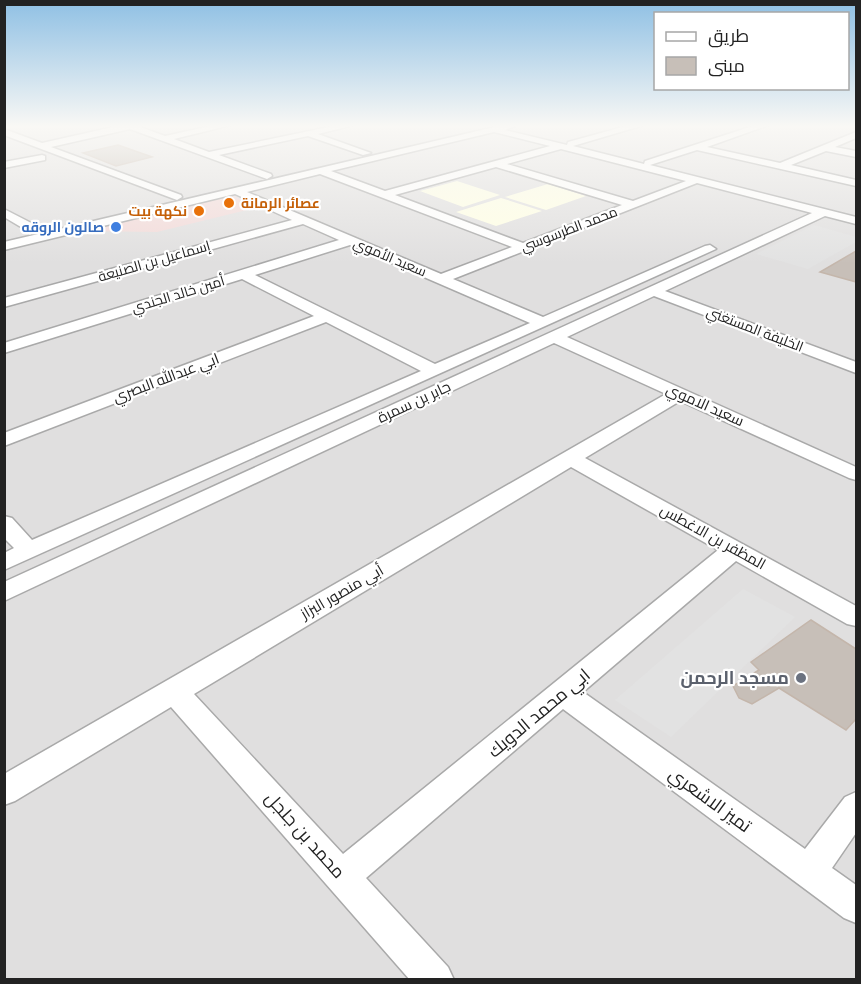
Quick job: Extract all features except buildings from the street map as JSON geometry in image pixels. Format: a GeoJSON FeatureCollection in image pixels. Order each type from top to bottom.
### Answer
{"type":"FeatureCollection","features":[{"type":"Feature","properties":{"kind":"street"},"geometry":{"type":"LineString","coordinates":[[107,171],[177,197]]}},
{"type":"Feature","properties":{"kind":"street"},"geometry":{"type":"LineString","coordinates":[[254,171],[267,176]]}},
{"type":"Feature","properties":{"kind":"street"},"geometry":{"type":"LineString","coordinates":[[4,237],[289,171]]}},
{"type":"Feature","properties":{"kind":"street"},"geometry":{"type":"LineString","coordinates":[[4,246],[321,171],[524,247]]}},
{"type":"Feature","properties":{"kind":"street"},"geometry":{"type":"LineString","coordinates":[[384,195],[472,171]]}},
{"type":"Feature","properties":{"kind":"street"},"geometry":{"type":"LineString","coordinates":[[520,171],[634,205]]}},
{"type":"Feature","properties":{"kind":"street"},"geometry":{"type":"LineString","coordinates":[[663,171],[856,220]]}},
{"type":"Feature","properties":{"kind":"street"},"geometry":{"type":"LineString","coordinates":[[680,171],[856,214]]}},
{"type":"Feature","properties":{"kind":"street"},"geometry":{"type":"LineString","coordinates":[[803,171],[856,183]]}},
{"type":"Feature","properties":{"kind":"street","name":"محمد الطرسوسي"},"geometry":{"type":"LineString","coordinates":[[441,279],[697,180]]}},
{"type":"Feature","properties":{"kind":"street","name":"سعيد الأموي"},"geometry":{"type":"LineString","coordinates":[[236,191],[441,279],[549,330]]}},
{"type":"Feature","properties":{"kind":"street"},"geometry":{"type":"LineString","coordinates":[[141,198],[152,203]]}},
{"type":"Feature","properties":{"kind":"street","name":"جابر بن سمرة"},"geometry":{"type":"LineString","coordinates":[[4,592],[804,207]]}},
{"type":"Feature","properties":{"kind":"street"},"geometry":{"type":"LineString","coordinates":[[4,212],[35,230]]}},
{"type":"Feature","properties":{"kind":"street","name":"جابر بن سمرة"},"geometry":{"type":"LineString","coordinates":[[4,562],[435,371],[658,289],[823,212]]}},
{"type":"Feature","properties":{"kind":"street","name":"إسماعيل بن الصنيعة"},"geometry":{"type":"LineString","coordinates":[[4,303],[304,220]]}},
{"type":"Feature","properties":{"kind":"street","name":"أمين خالد الجندي"},"geometry":{"type":"LineString","coordinates":[[4,348],[351,240]]}},
{"type":"Feature","properties":{"kind":"street"},"geometry":{"type":"LineString","coordinates":[[243,274],[435,371]]}},
{"type":"Feature","properties":{"kind":"street","name":"الخليفة المستغني"},"geometry":{"type":"LineString","coordinates":[[658,289],[856,357]]}},
{"type":"Feature","properties":{"kind":"street","name":"الخليفة المستغني"},"geometry":{"type":"LineString","coordinates":[[658,289],[856,368]]}},
{"type":"Feature","properties":{"kind":"street","name":"ابي عبدالله البصري"},"geometry":{"type":"LineString","coordinates":[[4,440],[327,316]]}},
{"type":"Feature","properties":{"kind":"street","name":"سعيد الاموي"},"geometry":{"type":"LineString","coordinates":[[549,330],[679,394],[856,474]]}},
{"type":"Feature","properties":{"kind":"street","name":"أبي منصور البزاز"},"geometry":{"type":"LineString","coordinates":[[4,790],[679,394]]}},
{"type":"Feature","properties":{"kind":"street","name":"المظفر بن الاغطس"},"geometry":{"type":"LineString","coordinates":[[570,458],[856,617]]}},
{"type":"Feature","properties":{"kind":"street"},"geometry":{"type":"LineString","coordinates":[[4,523],[29,551]]}},
{"type":"Feature","properties":{"kind":"street","name":"ابي محمد الدويك"},"geometry":{"type":"LineString","coordinates":[[342,876],[735,549]]}},
{"type":"Feature","properties":{"kind":"street","name":"محمد بن جلجل"},"geometry":{"type":"LineString","coordinates":[[174,691],[435,980]]}},
{"type":"Feature","properties":{"kind":"street","name":"تميز الاشعري"},"geometry":{"type":"LineString","coordinates":[[563,693],[856,906]]}},
{"type":"Feature","properties":{"kind":"street"},"geometry":{"type":"LineString","coordinates":[[808,871],[856,807]]}},
{"type":"Feature","properties":{"kind":"shaded area"},"geometry":{"type":"Polygon","coordinates":[[[5,171],[856,171],[856,979],[5,979],[5,171]]]}},
{"type":"Feature","properties":{"kind":"shaded area"},"geometry":{"type":"Polygon","coordinates":[[[457,181],[500,195],[463,207],[420,191],[457,181]]]}},
{"type":"Feature","properties":{"kind":"shaded area"},"geometry":{"type":"Polygon","coordinates":[[[548,184],[586,196],[546,210],[505,197],[548,184]]]}},
{"type":"Feature","properties":{"kind":"shaded area"},"geometry":{"type":"Polygon","coordinates":[[[231,195],[259,207],[157,232],[82,231],[231,195]]]}},
{"type":"Feature","properties":{"kind":"shaded area"},"geometry":{"type":"Polygon","coordinates":[[[501,198],[542,211],[496,226],[456,212],[501,198]]]}},
{"type":"Feature","properties":{"kind":"shaded area"},"geometry":{"type":"Polygon","coordinates":[[[814,225],[856,237],[856,242],[808,269],[756,254],[814,225]]]}},
{"type":"Feature","properties":{"kind":"shaded area"},"geometry":{"type":"Polygon","coordinates":[[[743,589],[795,617],[671,737],[615,700],[743,589]]]}},
{"type":"Feature","properties":{"kind":"place","name":"عصائر الرمانة"},"geometry":{"type":"Point","coordinates":[229,203]}},
{"type":"Feature","properties":{"kind":"place","name":"نكهة بيت"},"geometry":{"type":"Point","coordinates":[199,211]}},
{"type":"Feature","properties":{"kind":"place","name":"صالون الروقه"},"geometry":{"type":"Point","coordinates":[116,227]}},
{"type":"Feature","properties":{"kind":"place","name":"مسجد الرحمن"},"geometry":{"type":"Point","coordinates":[801,678]}}]}
